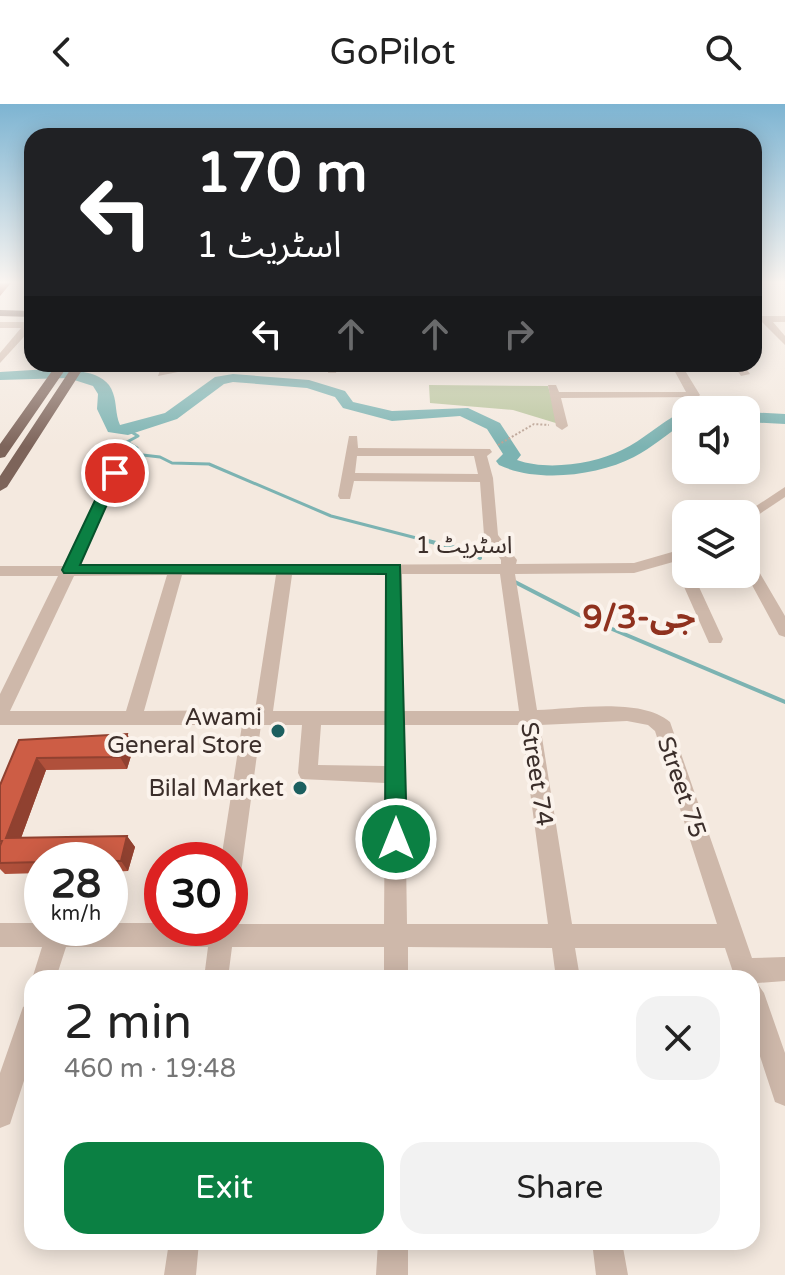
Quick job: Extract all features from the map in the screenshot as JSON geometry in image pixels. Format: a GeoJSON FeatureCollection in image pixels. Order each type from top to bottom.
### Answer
{"type":"FeatureCollection","features":[{"type":"Feature","properties":{"kind":"main road"},"geometry":{"type":"LineString","coordinates":[[0,454],[58,372]]}},
{"type":"Feature","properties":{"kind":"main road"},"geometry":{"type":"LineString","coordinates":[[0,487],[6,469],[75,372]]}},
{"type":"Feature","properties":{"kind":"street"},"geometry":{"type":"LineString","coordinates":[[0,360],[18,338]]}},
{"type":"Feature","properties":{"kind":"street"},"geometry":{"type":"LineString","coordinates":[[548,372],[562,426]]}},
{"type":"Feature","properties":{"kind":"street"},"geometry":{"type":"LineString","coordinates":[[615,372],[624,394]]}},
{"type":"Feature","properties":{"kind":"street"},"geometry":{"type":"LineString","coordinates":[[555,395],[691,395],[694,393],[681,372]]}},
{"type":"Feature","properties":{"kind":"street"},"geometry":{"type":"LineString","coordinates":[[345,496],[352,445],[486,452]]}},
{"type":"Feature","properties":{"kind":"street","name":"Street 74"},"geometry":{"type":"LineString","coordinates":[[486,452],[480,454],[486,478],[491,535],[509,560],[507,569],[528,718],[567,970]]}},
{"type":"Feature","properties":{"kind":"street"},"geometry":{"type":"LineString","coordinates":[[0,716],[115,473]]}},
{"type":"Feature","properties":{"kind":"street"},"geometry":{"type":"LineString","coordinates":[[350,477],[486,478]]}},
{"type":"Feature","properties":{"kind":"street"},"geometry":{"type":"LineString","coordinates":[[760,511],[783,498]]}},
{"type":"Feature","properties":{"kind":"street","name":"اسٹریٹ 1"},"geometry":{"type":"LineString","coordinates":[[0,571],[634,568],[672,558]]}},
{"type":"Feature","properties":{"kind":"street"},"geometry":{"type":"LineString","coordinates":[[236,842],[285,569]]}},
{"type":"Feature","properties":{"kind":"street"},"geometry":{"type":"LineString","coordinates":[[394,569],[396,970]]}},
{"type":"Feature","properties":{"kind":"street"},"geometry":{"type":"LineString","coordinates":[[133,717],[176,570]]}},
{"type":"Feature","properties":{"kind":"street"},"geometry":{"type":"LineString","coordinates":[[760,581],[778,607],[785,631]]}},
{"type":"Feature","properties":{"kind":"street"},"geometry":{"type":"LineString","coordinates":[[695,588],[715,639]]}},
{"type":"Feature","properties":{"kind":"street","name":"Street 75"},"geometry":{"type":"LineString","coordinates":[[0,716],[528,718],[644,715],[663,727],[744,970]]}},
{"type":"Feature","properties":{"kind":"street"},"geometry":{"type":"LineString","coordinates":[[312,718],[308,773],[396,775]]}},
{"type":"Feature","properties":{"kind":"street"},"geometry":{"type":"LineString","coordinates":[[248,931],[731,936]]}},
{"type":"Feature","properties":{"kind":"street"},"geometry":{"type":"LineString","coordinates":[[0,935],[24,935]]}},
{"type":"Feature","properties":{"kind":"street"},"geometry":{"type":"LineString","coordinates":[[47,970],[54,946]]}},
{"type":"Feature","properties":{"kind":"street"},"geometry":{"type":"LineString","coordinates":[[217,970],[219,946]]}},
{"type":"Feature","properties":{"kind":"street"},"geometry":{"type":"LineString","coordinates":[[760,977],[785,969]]}},
{"type":"Feature","properties":{"kind":"street","name":"Street 75"},"geometry":{"type":"LineString","coordinates":[[760,1017],[785,1092]]}},
{"type":"Feature","properties":{"kind":"street"},"geometry":{"type":"LineString","coordinates":[[0,1114],[24,1040]]}},
{"type":"Feature","properties":{"kind":"street"},"geometry":{"type":"LineString","coordinates":[[180,1275],[183,1250]]}},
{"type":"Feature","properties":{"kind":"street"},"geometry":{"type":"LineString","coordinates":[[392,1275],[393,1250]]}},
{"type":"Feature","properties":{"kind":"street"},"geometry":{"type":"LineString","coordinates":[[608,1250],[612,1275]]}},
{"type":"Feature","properties":{"kind":"path"},"geometry":{"type":"LineString","coordinates":[[486,452],[534,424]]}},
{"type":"Feature","properties":{"kind":"green space"},"geometry":{"type":"Polygon","coordinates":[[[429,385],[548,386],[559,424],[513,410],[430,403],[429,385]]]}},
{"type":"Feature","properties":{"kind":"building"},"geometry":{"type":"Polygon","coordinates":[[[127,734],[120,757],[37,758],[6,838],[127,836],[126,842],[24,842],[24,862],[0,863],[0,785],[19,740],[127,734]]]}},
{"type":"Feature","properties":{"kind":"waterway"},"geometry":{"type":"LineString","coordinates":[[0,376],[68,374],[85,377],[99,383],[106,394],[105,409],[114,429],[128,430],[171,416],[220,380],[233,378],[309,384],[340,394],[348,405],[392,416],[462,411],[494,426],[513,455],[505,461],[530,469],[601,463],[635,450],[672,424]]}},
{"type":"Feature","properties":{"kind":"waterway"},"geometry":{"type":"LineString","coordinates":[[760,418],[785,419]]}},
{"type":"Feature","properties":{"kind":"waterway"},"geometry":{"type":"LineString","coordinates":[[128,430],[138,436],[127,442],[137,448],[131,452],[134,454],[160,457],[172,463],[209,464],[331,516],[428,541]]}},
{"type":"Feature","properties":{"kind":"waterway"},"geometry":{"type":"LineString","coordinates":[[420,539],[428,541]]}},
{"type":"Feature","properties":{"kind":"waterway"},"geometry":{"type":"LineString","coordinates":[[428,541],[468,551],[480,558]]}},
{"type":"Feature","properties":{"kind":"waterway"},"geometry":{"type":"LineString","coordinates":[[513,581],[579,615],[785,702]]}},
{"type":"Feature","properties":{"kind":"place","name":"Awami General Store"},"geometry":{"type":"Point","coordinates":[278,731]}},
{"type":"Feature","properties":{"kind":"place","name":"Bilal Market"},"geometry":{"type":"Point","coordinates":[300,788]}},
{"type":"Feature","properties":{"kind":"district","name":"جی-9/3"},"geometry":{"type":"Point","coordinates":[639,617]}},
{"type":"Feature","properties":{"kind":"route"},"geometry":{"type":"LineString","coordinates":[[115,473],[70,570],[394,569],[396,839]]}}]}
